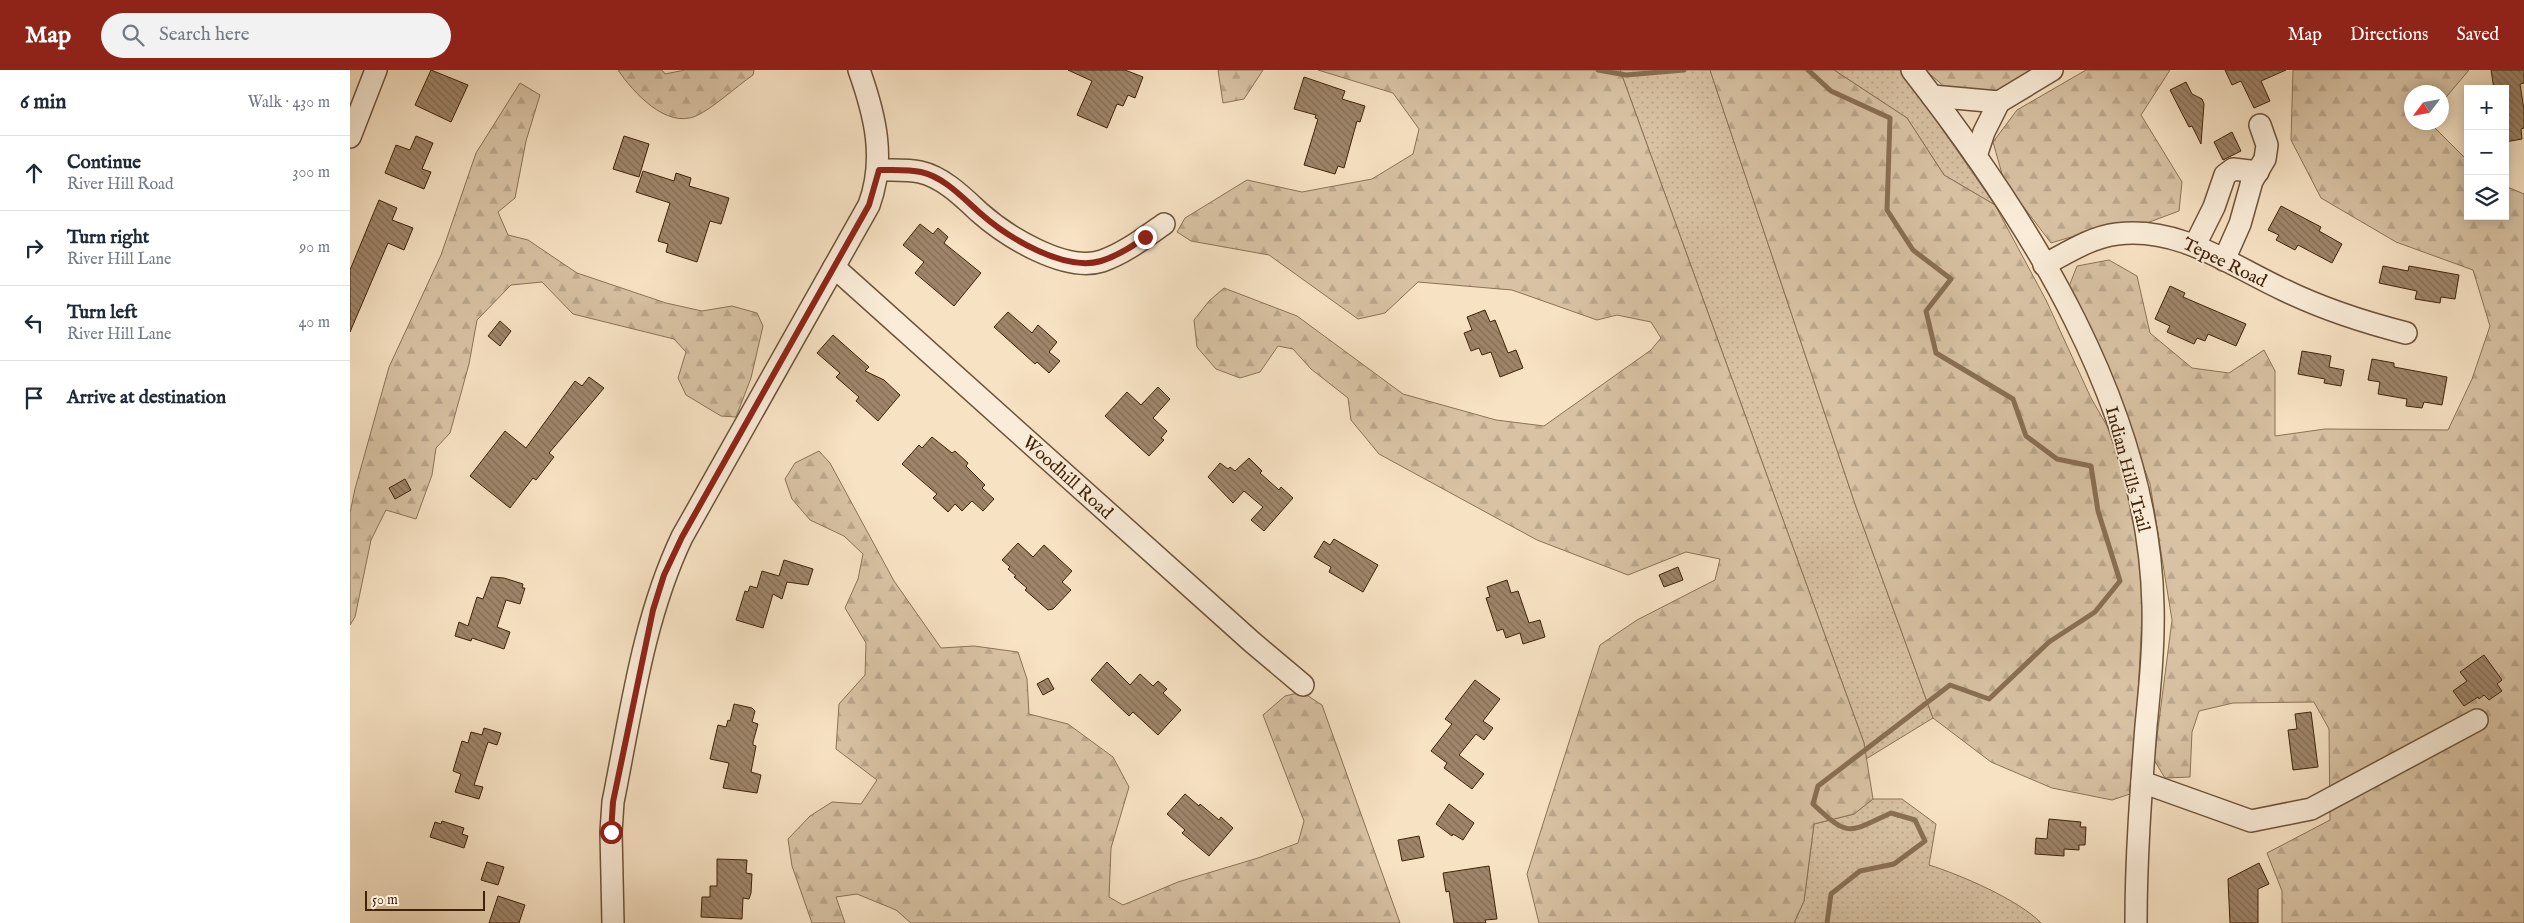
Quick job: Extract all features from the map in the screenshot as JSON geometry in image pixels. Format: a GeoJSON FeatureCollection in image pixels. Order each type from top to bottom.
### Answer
{"type":"FeatureCollection","features":[{"type":"Feature","properties":{"kind":"street"},"geometry":{"type":"LineString","coordinates":[[350,137],[376,70]]}},
{"type":"Feature","properties":{"kind":"street"},"geometry":{"type":"LineString","coordinates":[[612,923],[611,832],[613,802],[653,610],[664,575],[682,537],[869,205],[879,170],[876,134],[859,70]]}},
{"type":"Feature","properties":{"kind":"street","name":"Indian Hills Trail"},"geometry":{"type":"LineString","coordinates":[[1912,70],[1976,156],[2044,265],[2083,338],[2106,388],[2127,449],[2141,503],[2148,546],[2153,606],[2152,650],[2142,782],[2136,923]]}},
{"type":"Feature","properties":{"kind":"street"},"geometry":{"type":"LineString","coordinates":[[1976,156],[1984,132],[1999,102],[2052,70]]}},
{"type":"Feature","properties":{"kind":"street"},"geometry":{"type":"LineString","coordinates":[[1932,96],[1999,102]]}},
{"type":"Feature","properties":{"kind":"street"},"geometry":{"type":"LineString","coordinates":[[2224,260],[2240,224],[2252,181],[2265,159],[2267,145],[2260,125]]}},
{"type":"Feature","properties":{"kind":"street"},"geometry":{"type":"LineString","coordinates":[[2195,245],[2214,207],[2225,175],[2233,169],[2258,172]]}},
{"type":"Feature","properties":{"kind":"street"},"geometry":{"type":"LineString","coordinates":[[879,170],[921,172],[947,185],[994,225],[1016,239],[1067,261],[1100,261],[1131,246],[1164,224]]}},
{"type":"Feature","properties":{"kind":"street","name":"Tepee Road"},"geometry":{"type":"LineString","coordinates":[[2044,265],[2093,240],[2115,234],[2156,234],[2195,245],[2284,290],[2344,315],[2406,333]]}},
{"type":"Feature","properties":{"kind":"street","name":"Woodhill Road"},"geometry":{"type":"LineString","coordinates":[[834,267],[1252,642],[1303,685]]}},
{"type":"Feature","properties":{"kind":"street"},"geometry":{"type":"LineString","coordinates":[[2142,782],[2251,821],[2311,809],[2477,720]]}},
{"type":"Feature","properties":{"kind":"green space"},"geometry":{"type":"Polygon","coordinates":[[[618,70],[662,70],[665,74],[685,70],[754,70],[753,75],[709,108],[696,116],[685,119],[662,113],[651,106],[641,98],[618,70]]]}},
{"type":"Feature","properties":{"kind":"green space"},"geometry":{"type":"Polygon","coordinates":[[[1218,70],[1263,70],[1244,99],[1223,103],[1218,70]]]}},
{"type":"Feature","properties":{"kind":"green space"},"geometry":{"type":"Polygon","coordinates":[[[1318,70],[1620,70],[1864,743],[1873,799],[1854,814],[1814,824],[1804,901],[1794,923],[1539,923],[1527,874],[1600,645],[1637,620],[1715,580],[1720,559],[1686,552],[1628,575],[1537,540],[1379,454],[1351,420],[1348,398],[1311,369],[1293,349],[1278,346],[1260,372],[1240,378],[1216,369],[1197,347],[1194,320],[1209,301],[1224,288],[1297,316],[1403,394],[1496,420],[1544,426],[1651,350],[1661,338],[1651,322],[1617,315],[1597,320],[1512,290],[1418,282],[1385,313],[1358,319],[1269,255],[1191,241],[1177,232],[1185,218],[1247,180],[1302,192],[1372,179],[1413,154],[1419,129],[1393,93],[1318,70]]]}},
{"type":"Feature","properties":{"kind":"green space"},"geometry":{"type":"Polygon","coordinates":[[[1620,70],[1710,70],[1855,504],[1933,718],[1866,759],[1864,743],[1620,70]]]}},
{"type":"Feature","properties":{"kind":"green space"},"geometry":{"type":"Polygon","coordinates":[[[1710,70],[1834,70],[1907,118],[1944,175],[1995,205],[2046,300],[2091,398],[2118,445],[2132,508],[2141,572],[2142,617],[2135,752],[2130,794],[2112,800],[2052,788],[1991,762],[1933,718],[1855,504],[1710,70]]]}},
{"type":"Feature","properties":{"kind":"green space"},"geometry":{"type":"Polygon","coordinates":[[[1834,70],[1901,70],[1995,205],[1944,175],[1907,118],[1834,70]]]}},
{"type":"Feature","properties":{"kind":"green space"},"geometry":{"type":"Polygon","coordinates":[[[1925,70],[2034,70],[1994,92],[1946,88],[1925,70]]]}},
{"type":"Feature","properties":{"kind":"green space"},"geometry":{"type":"Polygon","coordinates":[[[2086,70],[2170,70],[2141,115],[2182,182],[2179,211],[2144,224],[2101,228],[2051,243],[2004,181],[1993,142],[2017,110],[2086,70]]]}},
{"type":"Feature","properties":{"kind":"green space"},"geometry":{"type":"Polygon","coordinates":[[[2293,70],[2469,70],[2449,94],[2449,85],[2404,85],[2404,130],[2437,130],[2464,157],[2464,220],[2509,220],[2509,188],[2524,194],[2524,923],[2282,923],[2282,891],[2267,853],[2330,820],[2329,729],[2314,702],[2233,703],[2199,711],[2192,732],[2190,777],[2165,778],[2154,760],[2172,620],[2150,484],[2104,361],[2068,289],[2077,266],[2109,260],[2137,276],[2150,333],[2192,368],[2229,373],[2264,350],[2275,371],[2275,436],[2325,429],[2448,430],[2472,379],[2490,326],[2473,270],[2396,242],[2321,198],[2291,140],[2293,70]]]}},
{"type":"Feature","properties":{"kind":"green space"},"geometry":{"type":"Polygon","coordinates":[[[520,83],[540,95],[526,141],[515,198],[498,212],[508,235],[528,240],[577,273],[666,303],[702,311],[732,306],[757,313],[763,326],[751,378],[736,417],[721,416],[686,395],[678,378],[686,352],[674,339],[573,314],[542,282],[511,285],[477,320],[469,364],[450,433],[436,448],[432,475],[416,519],[386,510],[371,540],[355,617],[350,625],[350,513],[389,367],[441,255],[476,153],[520,83]]]}},
{"type":"Feature","properties":{"kind":"green space"},"geometry":{"type":"Polygon","coordinates":[[[819,451],[830,463],[894,581],[941,648],[974,646],[1018,652],[1027,679],[1029,714],[1068,724],[1113,757],[1129,787],[1111,848],[1109,897],[1123,905],[1178,882],[1258,858],[1298,843],[1304,821],[1263,715],[1285,696],[1302,692],[1322,705],[1400,923],[911,923],[896,910],[857,894],[836,897],[845,923],[812,923],[792,866],[788,839],[810,816],[832,802],[861,804],[877,780],[836,749],[839,704],[865,675],[866,643],[845,608],[858,579],[863,554],[844,536],[810,520],[792,499],[785,479],[795,463],[819,451]]]}},
{"type":"Feature","properties":{"kind":"green space"},"geometry":{"type":"Polygon","coordinates":[[[1873,799],[1902,799],[1936,824],[1929,865],[1989,889],[2019,906],[2041,923],[1794,923],[1804,901],[1814,824],[1854,814],[1873,799]]]}},
{"type":"Feature","properties":{"kind":"building"},"geometry":{"type":"Polygon","coordinates":[[[431,70],[468,85],[451,122],[415,105],[431,70]]]}},
{"type":"Feature","properties":{"kind":"building"},"geometry":{"type":"Polygon","coordinates":[[[1068,70],[1125,70],[1143,77],[1135,98],[1128,95],[1123,106],[1117,104],[1107,128],[1077,115],[1092,81],[1068,70]]]}},
{"type":"Feature","properties":{"kind":"building"},"geometry":{"type":"Polygon","coordinates":[[[2225,70],[2286,70],[2261,81],[2270,101],[2254,108],[2241,81],[2232,85],[2225,70]]]}},
{"type":"Feature","properties":{"kind":"building"},"geometry":{"type":"Polygon","coordinates":[[[2491,70],[2524,70],[2524,83],[2520,84],[2524,110],[2524,128],[2521,129],[2522,139],[2509,141],[2509,85],[2493,85],[2491,70]]]}},
{"type":"Feature","properties":{"kind":"building"},"geometry":{"type":"Polygon","coordinates":[[[1304,77],[1345,91],[1342,99],[1365,106],[1360,122],[1357,121],[1344,168],[1338,166],[1335,174],[1304,165],[1318,119],[1315,118],[1316,115],[1294,109],[1304,77]]]}},
{"type":"Feature","properties":{"kind":"building"},"geometry":{"type":"Polygon","coordinates":[[[2186,82],[2192,94],[2202,99],[2204,104],[2201,144],[2192,126],[2189,127],[2170,90],[2186,82]]]}},
{"type":"Feature","properties":{"kind":"building"},"geometry":{"type":"Polygon","coordinates":[[[2232,132],[2241,151],[2223,160],[2214,142],[2232,132]]]}},
{"type":"Feature","properties":{"kind":"building"},"geometry":{"type":"Polygon","coordinates":[[[416,136],[433,143],[422,169],[431,172],[424,189],[385,173],[396,145],[410,150],[416,136]]]}},
{"type":"Feature","properties":{"kind":"building"},"geometry":{"type":"Polygon","coordinates":[[[624,136],[649,144],[639,177],[613,169],[624,136]]]}},
{"type":"Feature","properties":{"kind":"building"},"geometry":{"type":"Polygon","coordinates":[[[643,171],[674,181],[676,173],[691,178],[689,186],[729,198],[721,224],[710,221],[697,262],[666,252],[668,244],[658,241],[670,203],[636,192],[643,171]]]}},
{"type":"Feature","properties":{"kind":"building"},"geometry":{"type":"Polygon","coordinates":[[[379,200],[397,208],[392,220],[413,228],[404,250],[388,243],[350,332],[350,270],[379,200]]]}},
{"type":"Feature","properties":{"kind":"building"},"geometry":{"type":"Polygon","coordinates":[[[2281,206],[2321,227],[2319,231],[2342,244],[2332,263],[2298,245],[2295,250],[2276,240],[2279,235],[2268,230],[2281,206]]]}},
{"type":"Feature","properties":{"kind":"building"},"geometry":{"type":"Polygon","coordinates":[[[920,224],[933,234],[938,228],[948,237],[944,243],[981,273],[954,306],[915,273],[924,262],[903,245],[920,224]]]}},
{"type":"Feature","properties":{"kind":"building"},"geometry":{"type":"Polygon","coordinates":[[[2383,266],[2408,271],[2409,266],[2459,275],[2455,299],[2441,297],[2440,303],[2415,299],[2417,291],[2379,283],[2383,266]]]}},
{"type":"Feature","properties":{"kind":"building"},"geometry":{"type":"Polygon","coordinates":[[[2170,286],[2185,293],[2183,297],[2246,324],[2236,346],[2208,334],[2205,341],[2197,338],[2194,344],[2167,332],[2170,326],[2155,319],[2170,286]]]}},
{"type":"Feature","properties":{"kind":"building"},"geometry":{"type":"Polygon","coordinates":[[[1485,310],[1490,322],[1495,320],[1508,353],[1516,350],[1523,368],[1500,377],[1491,352],[1482,355],[1479,348],[1471,351],[1464,333],[1472,330],[1467,317],[1485,310]]]}},
{"type":"Feature","properties":{"kind":"building"},"geometry":{"type":"Polygon","coordinates":[[[1008,312],[1032,333],[1038,325],[1057,342],[1049,352],[1060,361],[1049,373],[1037,362],[1035,364],[994,327],[1008,312]]]}},
{"type":"Feature","properties":{"kind":"building"},"geometry":{"type":"Polygon","coordinates":[[[500,321],[511,331],[500,346],[488,336],[500,321]]]}},
{"type":"Feature","properties":{"kind":"building"},"geometry":{"type":"Polygon","coordinates":[[[833,335],[869,367],[865,371],[884,380],[900,395],[878,421],[856,401],[859,397],[836,377],[840,373],[817,353],[833,335]]]}},
{"type":"Feature","properties":{"kind":"building"},"geometry":{"type":"Polygon","coordinates":[[[2302,351],[2331,356],[2329,367],[2344,370],[2341,386],[2324,383],[2325,379],[2298,374],[2302,351]]]}},
{"type":"Feature","properties":{"kind":"building"},"geometry":{"type":"Polygon","coordinates":[[[2372,359],[2394,363],[2394,367],[2447,377],[2442,405],[2424,402],[2422,408],[2406,406],[2407,399],[2378,394],[2380,382],[2368,380],[2372,359]]]}},
{"type":"Feature","properties":{"kind":"building"},"geometry":{"type":"Polygon","coordinates":[[[589,377],[604,388],[549,453],[554,457],[536,480],[533,478],[510,508],[470,476],[505,431],[526,448],[575,381],[582,386],[589,377]]]}},
{"type":"Feature","properties":{"kind":"building"},"geometry":{"type":"Polygon","coordinates":[[[1158,387],[1170,399],[1153,418],[1167,431],[1161,438],[1164,440],[1149,456],[1105,416],[1127,392],[1141,405],[1158,387]]]}},
{"type":"Feature","properties":{"kind":"building"},"geometry":{"type":"Polygon","coordinates":[[[932,437],[952,453],[955,451],[968,463],[966,466],[985,485],[982,488],[994,499],[983,511],[972,501],[962,511],[955,504],[948,512],[933,498],[937,494],[902,464],[919,445],[922,448],[932,437]]]}},
{"type":"Feature","properties":{"kind":"building"},"geometry":{"type":"Polygon","coordinates":[[[1249,458],[1262,471],[1260,473],[1279,490],[1281,487],[1293,498],[1264,531],[1251,520],[1263,507],[1244,491],[1233,503],[1208,477],[1220,463],[1228,469],[1230,467],[1235,471],[1249,458]]]}},
{"type":"Feature","properties":{"kind":"building"},"geometry":{"type":"Polygon","coordinates":[[[405,479],[411,490],[395,499],[389,488],[405,479]]]}},
{"type":"Feature","properties":{"kind":"building"},"geometry":{"type":"Polygon","coordinates":[[[1334,539],[1378,565],[1363,592],[1329,572],[1331,567],[1314,557],[1324,541],[1330,545],[1334,539]]]}},
{"type":"Feature","properties":{"kind":"building"},"geometry":{"type":"Polygon","coordinates":[[[1018,543],[1033,557],[1044,545],[1072,571],[1062,582],[1071,590],[1053,609],[1048,610],[1025,590],[1027,588],[1014,577],[1016,576],[1008,569],[1010,567],[1002,560],[1018,543]]]}},
{"type":"Feature","properties":{"kind":"building"},"geometry":{"type":"Polygon","coordinates":[[[784,560],[813,569],[808,585],[787,582],[782,599],[773,594],[763,628],[736,620],[745,591],[748,592],[750,586],[757,588],[762,571],[779,576],[784,560]]]}},
{"type":"Feature","properties":{"kind":"building"},"geometry":{"type":"Polygon","coordinates":[[[1678,567],[1683,580],[1664,587],[1659,575],[1678,567]]]}},
{"type":"Feature","properties":{"kind":"building"},"geometry":{"type":"Polygon","coordinates":[[[491,577],[504,578],[523,584],[522,588],[525,588],[520,604],[506,600],[497,627],[510,632],[504,649],[472,638],[471,641],[455,636],[459,622],[468,626],[477,597],[483,599],[491,577]]]}},
{"type":"Feature","properties":{"kind":"building"},"geometry":{"type":"Polygon","coordinates":[[[1507,580],[1511,593],[1518,591],[1529,623],[1540,620],[1545,637],[1523,644],[1520,633],[1506,638],[1503,629],[1497,631],[1486,598],[1490,597],[1487,587],[1507,580]]]}},
{"type":"Feature","properties":{"kind":"building"},"geometry":{"type":"Polygon","coordinates":[[[2484,655],[2502,680],[2497,684],[2502,691],[2489,700],[2484,695],[2464,706],[2453,691],[2467,681],[2460,672],[2484,655]]]}},
{"type":"Feature","properties":{"kind":"building"},"geometry":{"type":"Polygon","coordinates":[[[1107,662],[1130,685],[1140,674],[1153,686],[1158,681],[1167,689],[1163,693],[1181,710],[1158,735],[1133,712],[1129,716],[1091,680],[1107,662]]]}},
{"type":"Feature","properties":{"kind":"building"},"geometry":{"type":"Polygon","coordinates":[[[1048,678],[1054,689],[1043,695],[1037,684],[1048,678]]]}},
{"type":"Feature","properties":{"kind":"building"},"geometry":{"type":"Polygon","coordinates":[[[1475,680],[1500,699],[1483,721],[1493,728],[1484,740],[1476,734],[1459,755],[1484,774],[1472,789],[1444,768],[1447,763],[1431,751],[1452,724],[1445,719],[1475,680]]]}},
{"type":"Feature","properties":{"kind":"building"},"geometry":{"type":"Polygon","coordinates":[[[734,704],[752,708],[755,711],[752,722],[758,724],[753,742],[753,745],[756,746],[751,772],[761,775],[757,793],[723,788],[729,763],[710,759],[718,725],[726,727],[728,720],[730,721],[734,704]]]}},
{"type":"Feature","properties":{"kind":"building"},"geometry":{"type":"Polygon","coordinates":[[[2311,712],[2318,767],[2293,770],[2288,730],[2297,729],[2295,714],[2311,712]]]}},
{"type":"Feature","properties":{"kind":"building"},"geometry":{"type":"Polygon","coordinates":[[[484,728],[501,733],[497,745],[488,742],[474,785],[483,787],[479,799],[455,792],[461,774],[453,771],[462,741],[468,743],[471,732],[482,735],[484,728]]]}},
{"type":"Feature","properties":{"kind":"building"},"geometry":{"type":"Polygon","coordinates":[[[1185,794],[1219,820],[1221,817],[1233,828],[1209,856],[1182,833],[1185,830],[1167,814],[1185,794]]]}},
{"type":"Feature","properties":{"kind":"building"},"geometry":{"type":"Polygon","coordinates":[[[1449,804],[1474,823],[1463,840],[1453,834],[1452,836],[1436,824],[1449,804]]]}},
{"type":"Feature","properties":{"kind":"building"},"geometry":{"type":"Polygon","coordinates":[[[2049,819],[2081,822],[2080,827],[2086,827],[2085,845],[2079,845],[2079,850],[2064,849],[2064,856],[2035,854],[2036,838],[2047,839],[2049,819]]]}},
{"type":"Feature","properties":{"kind":"building"},"geometry":{"type":"Polygon","coordinates":[[[442,821],[464,828],[462,834],[468,836],[464,848],[430,837],[435,822],[441,824],[442,821]]]}},
{"type":"Feature","properties":{"kind":"building"},"geometry":{"type":"Polygon","coordinates":[[[1419,836],[1424,857],[1402,861],[1398,840],[1419,836]]]}},
{"type":"Feature","properties":{"kind":"building"},"geometry":{"type":"Polygon","coordinates":[[[717,859],[747,860],[746,873],[752,874],[751,893],[749,899],[743,898],[742,919],[701,917],[702,897],[710,897],[710,886],[717,886],[717,859]]]}},
{"type":"Feature","properties":{"kind":"building"},"geometry":{"type":"Polygon","coordinates":[[[487,862],[504,867],[498,885],[481,880],[487,862]]]}},
{"type":"Feature","properties":{"kind":"building"},"geometry":{"type":"Polygon","coordinates":[[[2259,863],[2269,884],[2258,889],[2258,923],[2230,923],[2228,879],[2259,863]]]}},
{"type":"Feature","properties":{"kind":"building"},"geometry":{"type":"Polygon","coordinates":[[[1489,866],[1497,919],[1485,920],[1486,923],[1454,923],[1449,891],[1446,892],[1443,873],[1489,866]]]}},
{"type":"Feature","properties":{"kind":"building"},"geometry":{"type":"Polygon","coordinates":[[[498,896],[525,905],[519,923],[489,923],[498,896]]]}},
{"type":"Feature","properties":{"kind":"waterway"},"geometry":{"type":"LineString","coordinates":[[1598,70],[1626,75],[1684,70]]}},
{"type":"Feature","properties":{"kind":"waterway"},"geometry":{"type":"LineString","coordinates":[[1808,70],[1831,91],[1890,118],[1887,210],[1913,250],[1951,279],[1926,311],[1936,353],[2013,399],[2026,436],[2057,459],[2091,466],[2098,511],[2120,581],[2095,612],[2049,642],[1989,699],[1950,685],[1818,786],[1813,804],[1834,823],[1849,829],[1857,828],[1891,813],[1915,820],[1925,841],[1894,864],[1860,871],[1831,894],[1827,923]]}},
{"type":"Feature","properties":{"kind":"route"},"geometry":{"type":"LineString","coordinates":[[611,832],[613,802],[653,610],[664,575],[682,537],[869,205],[879,170],[921,172],[947,185],[994,225],[1016,239],[1067,261],[1086,263],[1100,261],[1116,255],[1145,237]]}}]}
